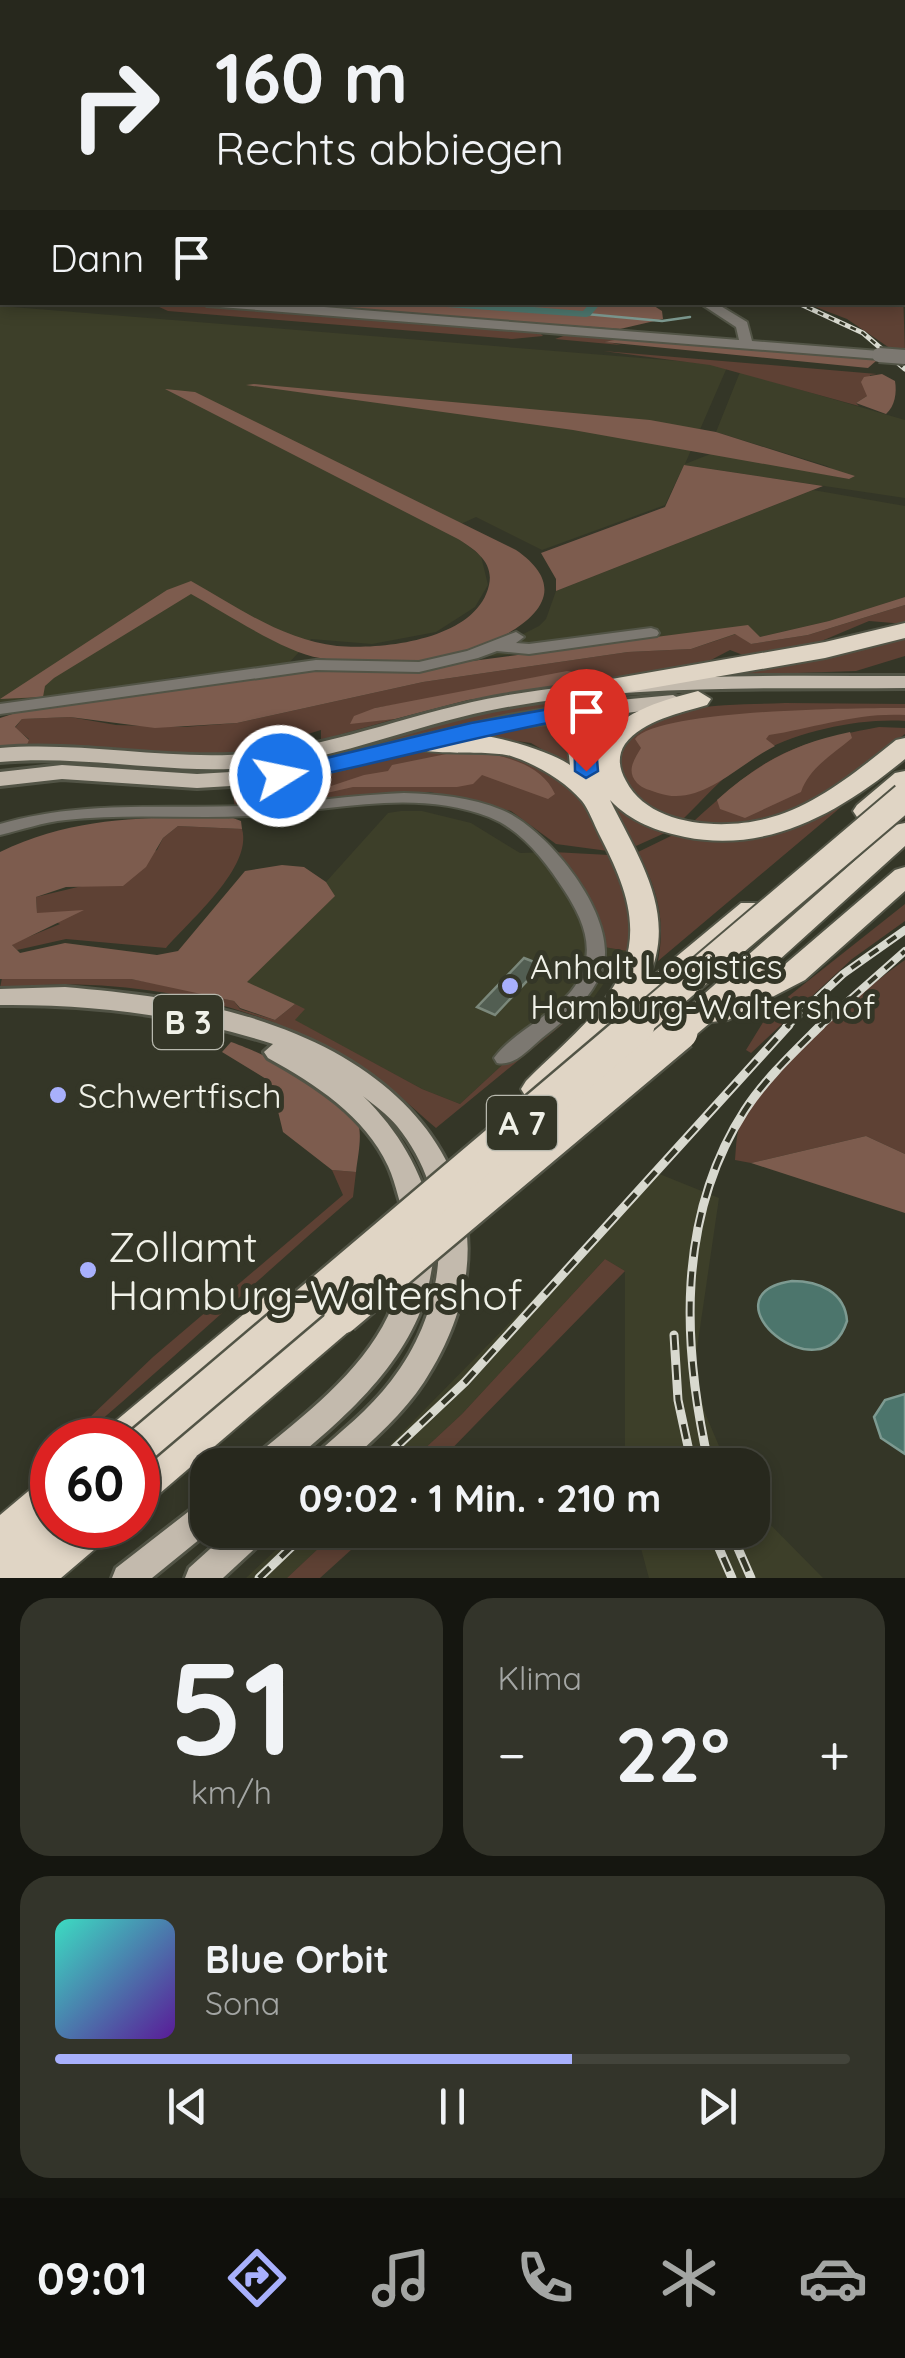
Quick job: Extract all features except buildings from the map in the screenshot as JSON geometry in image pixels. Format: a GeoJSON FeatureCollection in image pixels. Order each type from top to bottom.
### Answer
{"type":"FeatureCollection","features":[{"type":"Feature","properties":{"kind":"highway"},"geometry":{"type":"LineString","coordinates":[[537,1089],[612,1006],[634,976],[644,952],[642,894],[614,810],[586,771],[583,748],[594,699],[905,630]]}},
{"type":"Feature","properties":{"kind":"highway"},"geometry":{"type":"LineString","coordinates":[[614,810],[625,801],[608,774],[610,746],[643,719],[698,699]]}},
{"type":"Feature","properties":{"kind":"highway"},"geometry":{"type":"LineString","coordinates":[[420,744],[472,741],[524,749],[551,761],[614,810],[688,829],[734,832],[757,830],[827,804],[905,746]]}},
{"type":"Feature","properties":{"kind":"highway","name":"A 7"},"geometry":{"type":"LineString","coordinates":[[144,1418],[905,779]]}},
{"type":"Feature","properties":{"kind":"highway","name":"A 7"},"geometry":{"type":"LineString","coordinates":[[160,1429],[905,797]]}},
{"type":"Feature","properties":{"kind":"highway","name":"A 7"},"geometry":{"type":"LineString","coordinates":[[160,1470],[680,1032],[905,831]]}},
{"type":"Feature","properties":{"kind":"highway"},"geometry":{"type":"LineString","coordinates":[[680,1032],[794,973],[893,892],[905,876]]}},
{"type":"Feature","properties":{"kind":"highway"},"geometry":{"type":"LineString","coordinates":[[0,1539],[30,1513]]}},
{"type":"Feature","properties":{"kind":"highway"},"geometry":{"type":"LineString","coordinates":[[0,1564],[30,1539]]}},
{"type":"Feature","properties":{"kind":"highway"},"geometry":{"type":"LineString","coordinates":[[33,1578],[69,1548]]}},
{"type":"Feature","properties":{"kind":"main road"},"geometry":{"type":"LineString","coordinates":[[0,755],[52,752],[177,763],[255,761],[312,752],[491,704],[610,698],[645,688],[905,682]]}},
{"type":"Feature","properties":{"kind":"main road"},"geometry":{"type":"LineString","coordinates":[[0,779],[62,772],[198,781],[258,778],[338,765],[594,699],[905,696]]}},
{"type":"Feature","properties":{"kind":"main road","name":"B 3"},"geometry":{"type":"LineString","coordinates":[[0,998],[101,996],[205,1012],[299,1046],[367,1099],[410,1180],[421,1237],[417,1276],[399,1325],[368,1372],[285,1448]]}},
{"type":"Feature","properties":{"kind":"main road","name":"B 3"},"geometry":{"type":"LineString","coordinates":[[0,1010],[104,1009],[196,1024],[291,1059],[367,1099],[402,1112],[425,1138],[443,1174],[455,1232],[453,1277],[440,1322],[418,1368],[385,1411],[344,1448]]}},
{"type":"Feature","properties":{"kind":"main road"},"geometry":{"type":"LineString","coordinates":[[128,1578],[190,1528]]}},
{"type":"Feature","properties":{"kind":"main road"},"geometry":{"type":"LineString","coordinates":[[202,1578],[234,1548]]}},
{"type":"Feature","properties":{"kind":"street"},"geometry":{"type":"LineString","coordinates":[[246,305],[905,357]]}},
{"type":"Feature","properties":{"kind":"street"},"geometry":{"type":"LineString","coordinates":[[709,305],[742,324],[746,344]]}},
{"type":"Feature","properties":{"kind":"street"},"geometry":{"type":"LineString","coordinates":[[496,645],[528,650],[651,634]]}},
{"type":"Feature","properties":{"kind":"street"},"geometry":{"type":"LineString","coordinates":[[0,709],[316,665],[418,667],[446,662],[516,636]]}},
{"type":"Feature","properties":{"kind":"street"},"geometry":{"type":"LineString","coordinates":[[0,830],[33,818],[92,809],[245,811],[416,798],[468,805],[498,814],[514,822],[543,850],[596,923],[598,938],[597,958],[589,980],[572,1004],[504,1058]]}},
{"type":"Feature","properties":{"kind":"street"},"geometry":{"type":"LineString","coordinates":[[144,1578],[168,1546]]}},
{"type":"Feature","properties":{"kind":"shaded area"},"geometry":{"type":"Polygon","coordinates":[[[187,305],[539,332],[543,336],[512,339],[168,311],[157,306],[187,305]]]}},
{"type":"Feature","properties":{"kind":"shaded area"},"geometry":{"type":"Polygon","coordinates":[[[285,305],[653,305],[662,311],[663,319],[620,329],[285,305]]]}},
{"type":"Feature","properties":{"kind":"shaded area"},"geometry":{"type":"Polygon","coordinates":[[[810,305],[903,305],[905,352],[894,351],[847,319],[810,305]]]}},
{"type":"Feature","properties":{"kind":"shaded area"},"geometry":{"type":"Polygon","coordinates":[[[0,306],[728,365],[685,464],[713,453],[849,479],[827,466],[716,432],[740,372],[905,420],[905,498],[684,465],[665,505],[542,550],[476,517],[448,530],[481,556],[488,585],[475,607],[436,632],[372,644],[311,639],[288,664],[175,677],[73,696],[0,702],[0,306]]]}},
{"type":"Feature","properties":{"kind":"shaded area"},"geometry":{"type":"Polygon","coordinates":[[[572,333],[664,341],[604,341],[621,345],[868,368],[555,339],[572,333]]]}},
{"type":"Feature","properties":{"kind":"shaded area"},"geometry":{"type":"Polygon","coordinates":[[[620,339],[871,357],[876,361],[868,368],[604,342],[620,339]]]}},
{"type":"Feature","properties":{"kind":"shaded area"},"geometry":{"type":"Polygon","coordinates":[[[603,351],[877,374],[870,375],[867,396],[856,403],[859,406],[710,365],[603,351]]]}},
{"type":"Feature","properties":{"kind":"shaded area"},"geometry":{"type":"Polygon","coordinates":[[[882,374],[895,381],[896,386],[886,414],[856,403],[867,396],[861,382],[864,377],[882,374]]]}},
{"type":"Feature","properties":{"kind":"shaded area"},"geometry":{"type":"Polygon","coordinates":[[[246,385],[650,420],[716,432],[855,476],[849,479],[573,430],[246,385]]]}},
{"type":"Feature","properties":{"kind":"shaded area"},"geometry":{"type":"Polygon","coordinates":[[[165,389],[195,392],[516,550],[538,571],[544,591],[538,609],[521,625],[473,649],[426,662],[373,664],[306,655],[191,594],[54,678],[45,686],[43,697],[0,699],[167,590],[191,581],[279,630],[337,646],[378,646],[425,638],[467,618],[481,604],[489,585],[489,570],[465,543],[165,389]]]}},
{"type":"Feature","properties":{"kind":"shaded area"},"geometry":{"type":"Polygon","coordinates":[[[684,465],[823,486],[556,591],[556,579],[541,553],[665,507],[684,465]]]}},
{"type":"Feature","properties":{"kind":"shaded area"},"geometry":{"type":"Polygon","coordinates":[[[813,490],[905,506],[905,597],[760,637],[478,657],[539,626],[546,619],[556,591],[813,490]]]}},
{"type":"Feature","properties":{"kind":"shaded area"},"geometry":{"type":"Polygon","coordinates":[[[905,597],[905,605],[808,635],[751,644],[735,634],[691,649],[628,652],[423,682],[237,723],[155,728],[70,717],[22,719],[15,727],[29,740],[27,745],[0,747],[0,718],[37,706],[99,701],[311,669],[396,671],[748,625],[760,637],[905,597]]]}},
{"type":"Feature","properties":{"kind":"shaded area"},"geometry":{"type":"Polygon","coordinates":[[[905,605],[905,624],[869,621],[793,653],[753,659],[730,650],[711,660],[708,666],[590,681],[584,674],[375,708],[373,721],[395,719],[321,740],[321,730],[268,746],[272,751],[215,755],[27,745],[29,739],[15,728],[22,719],[70,717],[116,725],[184,727],[237,723],[423,682],[628,652],[691,649],[736,634],[751,644],[808,635],[905,605]]]}},
{"type":"Feature","properties":{"kind":"shaded area"},"geometry":{"type":"Polygon","coordinates":[[[905,635],[905,656],[856,671],[709,676],[905,635]]]}},
{"type":"Feature","properties":{"kind":"shaded area"},"geometry":{"type":"Polygon","coordinates":[[[567,671],[585,674],[590,681],[468,700],[395,719],[350,724],[354,716],[375,708],[567,671]]]}},
{"type":"Feature","properties":{"kind":"shaded area"},"geometry":{"type":"Polygon","coordinates":[[[605,693],[585,705],[453,728],[295,767],[202,774],[122,768],[202,771],[278,766],[483,711],[605,693]]]}},
{"type":"Feature","properties":{"kind":"shaded area"},"geometry":{"type":"Polygon","coordinates":[[[785,703],[905,704],[905,721],[867,722],[787,740],[733,770],[682,820],[639,802],[620,785],[618,745],[654,720],[696,708],[785,703]]]}},
{"type":"Feature","properties":{"kind":"shaded area"},"geometry":{"type":"Polygon","coordinates":[[[660,706],[598,755],[667,832],[636,846],[600,786],[595,717],[660,706]]]}},
{"type":"Feature","properties":{"kind":"shaded area"},"geometry":{"type":"Polygon","coordinates":[[[905,708],[905,715],[853,718],[769,735],[766,739],[775,746],[719,782],[689,795],[649,790],[637,783],[632,774],[641,748],[635,739],[652,729],[762,712],[905,708]]]}},
{"type":"Feature","properties":{"kind":"shaded area"},"geometry":{"type":"Polygon","coordinates":[[[577,715],[579,771],[531,743],[465,734],[577,715]]]}},
{"type":"Feature","properties":{"kind":"shaded area"},"geometry":{"type":"Polygon","coordinates":[[[879,727],[905,728],[905,734],[808,801],[756,819],[693,822],[739,782],[777,757],[820,740],[879,727]]]}},
{"type":"Feature","properties":{"kind":"shaded area"},"geometry":{"type":"Polygon","coordinates":[[[850,732],[852,738],[816,769],[801,792],[745,818],[720,809],[717,800],[763,765],[812,742],[850,732]]]}},
{"type":"Feature","properties":{"kind":"shaded area"},"geometry":{"type":"Polygon","coordinates":[[[451,745],[543,760],[589,805],[608,851],[556,844],[511,811],[430,792],[235,807],[231,787],[310,778],[451,745]]]}},
{"type":"Feature","properties":{"kind":"shaded area"},"geometry":{"type":"Polygon","coordinates":[[[466,750],[505,757],[529,767],[540,774],[555,794],[548,799],[482,775],[473,784],[457,787],[353,787],[309,797],[310,793],[364,775],[388,771],[392,765],[466,750]]]}},
{"type":"Feature","properties":{"kind":"shaded area"},"geometry":{"type":"Polygon","coordinates":[[[841,807],[658,961],[658,905],[638,852],[675,834],[764,837],[841,807]]]}},
{"type":"Feature","properties":{"kind":"shaded area"},"geometry":{"type":"Polygon","coordinates":[[[422,811],[471,823],[520,853],[553,852],[600,920],[604,947],[627,951],[592,1000],[513,1055],[460,1104],[422,1089],[294,1020],[304,1009],[228,975],[256,944],[326,882],[388,813],[422,811]]]}},
{"type":"Feature","properties":{"kind":"shaded area"},"geometry":{"type":"Polygon","coordinates":[[[143,819],[241,821],[242,829],[178,826],[163,838],[146,867],[123,886],[66,887],[36,897],[37,913],[84,910],[12,945],[20,953],[65,943],[157,955],[178,951],[245,871],[282,865],[304,867],[326,882],[335,896],[247,982],[295,1004],[275,1020],[240,1008],[234,1001],[131,979],[0,979],[0,852],[86,825],[143,819]]]}},
{"type":"Feature","properties":{"kind":"shaded area"},"geometry":{"type":"Polygon","coordinates":[[[178,826],[242,829],[243,844],[229,876],[166,948],[66,939],[17,950],[11,944],[60,924],[37,913],[36,897],[86,885],[157,850],[163,838],[178,826]]]}},
{"type":"Feature","properties":{"kind":"shaded area"},"geometry":{"type":"Polygon","coordinates":[[[553,852],[609,855],[628,901],[627,951],[604,947],[600,920],[553,852]]]}},
{"type":"Feature","properties":{"kind":"shaded area"},"geometry":{"type":"Polygon","coordinates":[[[905,904],[905,921],[852,959],[751,1053],[746,1050],[770,1011],[905,904]]]}},
{"type":"Feature","properties":{"kind":"shaded area"},"geometry":{"type":"Polygon","coordinates":[[[905,960],[905,1154],[866,1136],[751,1163],[735,1160],[739,1128],[765,1086],[811,1037],[905,960]]]}},
{"type":"Feature","properties":{"kind":"shaded area"},"geometry":{"type":"Polygon","coordinates":[[[2,978],[131,979],[185,989],[234,1001],[240,1009],[275,1020],[295,1004],[305,1009],[295,1020],[422,1089],[460,1104],[513,1055],[587,999],[592,1000],[436,1128],[372,1074],[331,1049],[241,1011],[194,998],[97,985],[0,988],[2,978]]]}},
{"type":"Feature","properties":{"kind":"shaded area"},"geometry":{"type":"Polygon","coordinates":[[[231,1042],[314,1081],[353,1111],[360,1133],[356,1172],[332,1170],[283,1132],[271,1082],[222,1052],[231,1042]]]}},
{"type":"Feature","properties":{"kind":"shaded area"},"geometry":{"type":"Polygon","coordinates":[[[866,1136],[905,1154],[905,1213],[751,1163],[866,1136]]]}},
{"type":"Feature","properties":{"kind":"shaded area"},"geometry":{"type":"Polygon","coordinates":[[[332,1170],[356,1172],[353,1197],[103,1418],[89,1418],[153,1357],[343,1195],[332,1170]]]}},
{"type":"Feature","properties":{"kind":"shaded area"},"geometry":{"type":"Polygon","coordinates":[[[657,1173],[719,1198],[694,1369],[705,1413],[720,1448],[625,1448],[625,1271],[605,1259],[462,1414],[425,1448],[387,1448],[657,1173]]]}},
{"type":"Feature","properties":{"kind":"shaded area"},"geometry":{"type":"Polygon","coordinates":[[[605,1259],[625,1271],[453,1448],[425,1448],[462,1414],[605,1259]]]}},
{"type":"Feature","properties":{"kind":"shaded area"},"geometry":{"type":"Polygon","coordinates":[[[770,1524],[823,1578],[649,1578],[641,1548],[770,1548],[770,1524]]]}},
{"type":"Feature","properties":{"kind":"shaded area"},"geometry":{"type":"Polygon","coordinates":[[[278,1548],[319,1548],[287,1578],[246,1578],[278,1548]]]}},
{"type":"Feature","properties":{"kind":"shaded area"},"geometry":{"type":"Polygon","coordinates":[[[319,1548],[353,1548],[320,1578],[287,1578],[319,1548]]]}},
{"type":"Feature","properties":{"kind":"water"},"geometry":{"type":"Polygon","coordinates":[[[792,1281],[821,1286],[841,1303],[847,1321],[834,1342],[815,1350],[794,1346],[776,1336],[762,1320],[758,1304],[767,1290],[792,1281]]]}},
{"type":"Feature","properties":{"kind":"water"},"geometry":{"type":"Polygon","coordinates":[[[905,1394],[905,1454],[881,1438],[874,1417],[885,1400],[905,1394]]]}},
{"type":"Feature","properties":{"kind":"waterway"},"geometry":{"type":"LineString","coordinates":[[460,305],[586,314],[594,305]]}},
{"type":"Feature","properties":{"kind":"waterway"},"geometry":{"type":"LineString","coordinates":[[586,314],[662,321],[690,317]]}},
{"type":"Feature","properties":{"kind":"railway"},"geometry":{"type":"LineString","coordinates":[[802,305],[863,333],[905,369]]}},
{"type":"Feature","properties":{"kind":"railway"},"geometry":{"type":"LineString","coordinates":[[786,1027],[843,974],[905,930]]}},
{"type":"Feature","properties":{"kind":"railway"},"geometry":{"type":"LineString","coordinates":[[819,1027],[905,951]]}},
{"type":"Feature","properties":{"kind":"railway"},"geometry":{"type":"LineString","coordinates":[[395,1448],[465,1382],[789,1025]]}},
{"type":"Feature","properties":{"kind":"railway"},"geometry":{"type":"LineString","coordinates":[[706,1448],[690,1329],[696,1238],[706,1194],[745,1110],[771,1076],[819,1027]]}},
{"type":"Feature","properties":{"kind":"railway"},"geometry":{"type":"LineString","coordinates":[[674,1335],[678,1400],[688,1448]]}},
{"type":"Feature","properties":{"kind":"railway"},"geometry":{"type":"LineString","coordinates":[[259,1578],[290,1548]]}},
{"type":"Feature","properties":{"kind":"railway"},"geometry":{"type":"LineString","coordinates":[[719,1548],[732,1578]]}},
{"type":"Feature","properties":{"kind":"railway"},"geometry":{"type":"LineString","coordinates":[[738,1548],[751,1578]]}},
{"type":"Feature","properties":{"kind":"place","name":"Anhalt Logistics Hamburg-Waltershof"},"geometry":{"type":"Point","coordinates":[510,986]}},
{"type":"Feature","properties":{"kind":"place","name":"Schwertfisch"},"geometry":{"type":"Point","coordinates":[58,1095]}},
{"type":"Feature","properties":{"kind":"place","name":"Zollamt Hamburg-Waltershof"},"geometry":{"type":"Point","coordinates":[88,1270]}},
{"type":"Feature","properties":{"kind":"route"},"geometry":{"type":"LineString","coordinates":[[280,776],[471,730],[588,709],[583,724],[586,771]]}}]}
